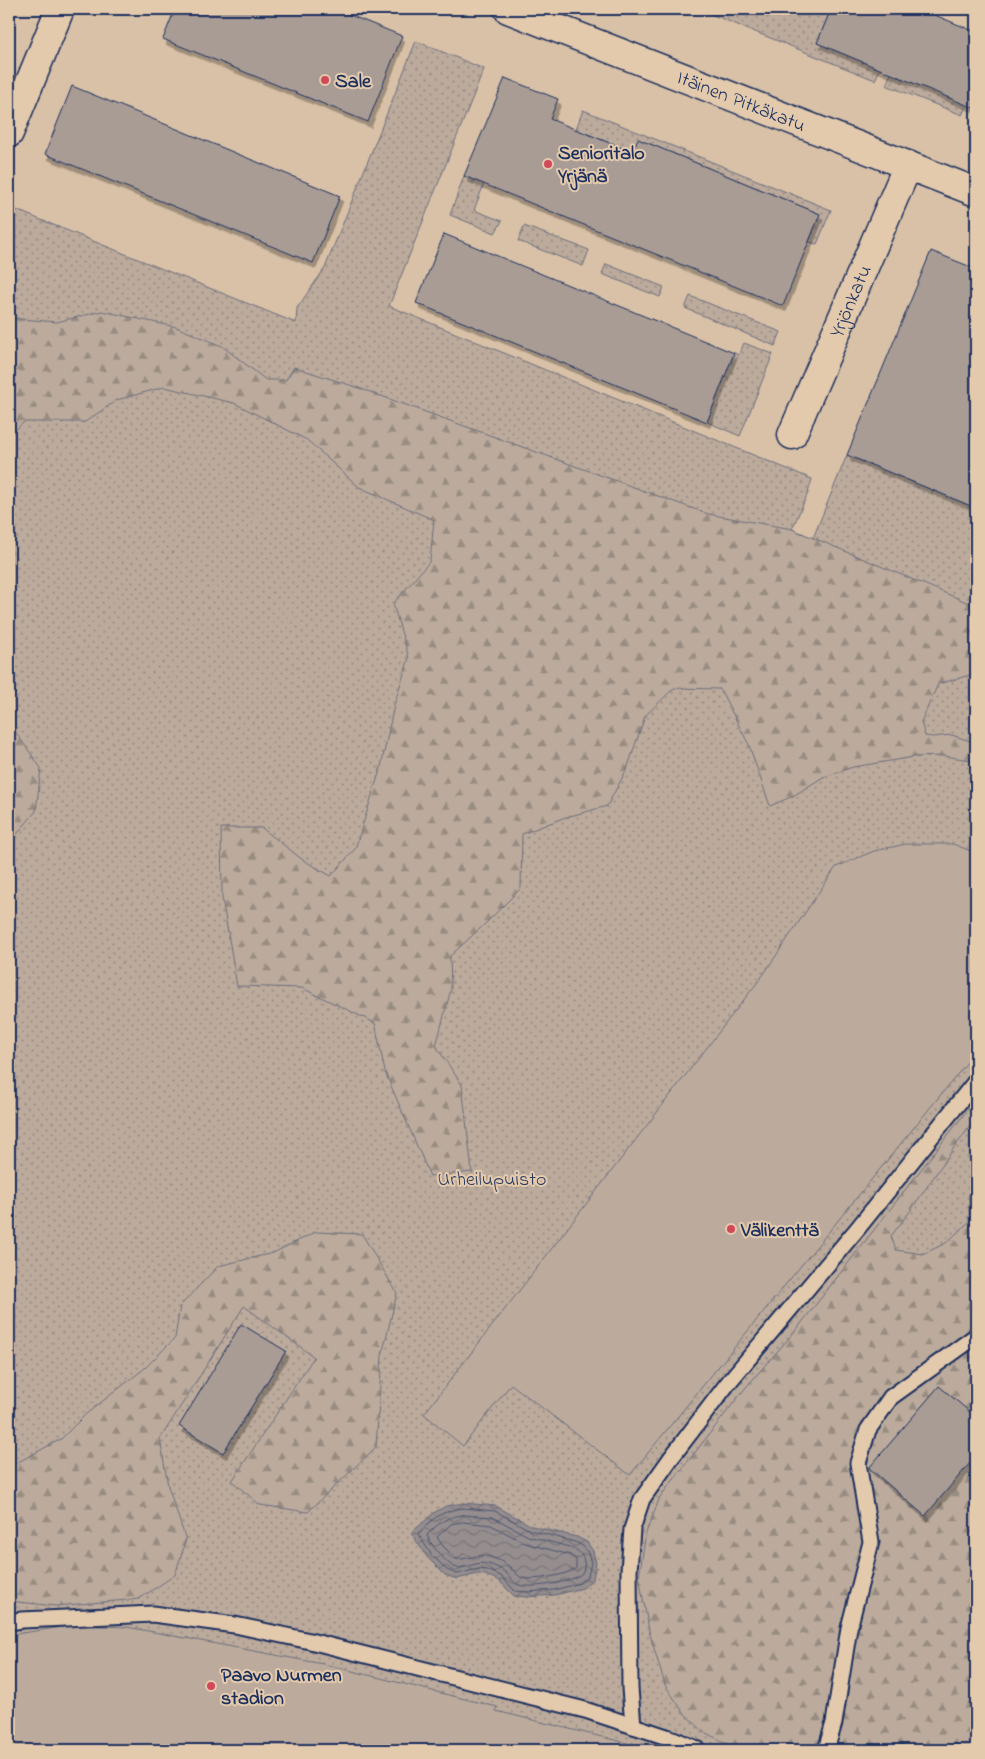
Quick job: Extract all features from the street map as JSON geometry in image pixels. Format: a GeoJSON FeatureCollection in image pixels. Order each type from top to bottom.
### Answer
{"type":"FeatureCollection","features":[{"type":"Feature","properties":{"kind":"main road"},"geometry":{"type":"LineString","coordinates":[[9,133],[60,9]]}},
{"type":"Feature","properties":{"kind":"main road","name":"Itäinen Pitkäkatu"},"geometry":{"type":"LineString","coordinates":[[508,9],[976,192]]}},
{"type":"Feature","properties":{"kind":"main road","name":"Yrjönkatu"},"geometry":{"type":"LineString","coordinates":[[792,435],[908,165]]}},
{"type":"Feature","properties":{"kind":"lane"},"geometry":{"type":"LineString","coordinates":[[633,1726],[630,1688],[629,1571],[632,1529],[642,1499],[728,1383],[858,1228],[976,1081]]}},
{"type":"Feature","properties":{"kind":"lane"},"geometry":{"type":"LineString","coordinates":[[826,1750],[834,1723],[849,1628],[872,1542],[858,1463],[868,1430],[891,1397],[976,1336]]}},
{"type":"Feature","properties":{"kind":"lane"},"geometry":{"type":"LineString","coordinates":[[9,1622],[153,1614],[235,1625],[310,1641],[585,1710],[673,1739],[699,1750]]}},
{"type":"Feature","properties":{"kind":"green space"},"geometry":{"type":"Polygon","coordinates":[[[698,9],[831,9],[817,43],[880,69],[875,80],[698,9]]]}},
{"type":"Feature","properties":{"kind":"green space","name":"Urheilupuisto"},"geometry":{"type":"Polygon","coordinates":[[[416,41],[484,69],[389,306],[812,479],[792,529],[813,538],[847,455],[976,508],[976,1750],[9,1750],[9,207],[296,323],[297,308],[325,268],[416,41]]]}},
{"type":"Feature","properties":{"kind":"green space"},"geometry":{"type":"Polygon","coordinates":[[[891,73],[967,105],[962,115],[886,85],[891,73]]]}},
{"type":"Feature","properties":{"kind":"green space"},"geometry":{"type":"Polygon","coordinates":[[[583,110],[831,210],[817,244],[809,242],[820,214],[638,139],[632,152],[576,129],[583,110]]]}},
{"type":"Feature","properties":{"kind":"green space"},"geometry":{"type":"Polygon","coordinates":[[[464,176],[484,184],[474,210],[502,221],[495,233],[450,215],[464,176]]]}},
{"type":"Feature","properties":{"kind":"green space"},"geometry":{"type":"Polygon","coordinates":[[[524,226],[589,250],[583,266],[518,241],[524,226]]]}},
{"type":"Feature","properties":{"kind":"green space"},"geometry":{"type":"Polygon","coordinates":[[[606,264],[664,287],[660,297],[602,274],[606,264]]]}},
{"type":"Feature","properties":{"kind":"green space"},"geometry":{"type":"Polygon","coordinates":[[[690,296],[781,332],[775,346],[685,308],[690,296]]]}},
{"type":"Feature","properties":{"kind":"green space"},"geometry":{"type":"Polygon","coordinates":[[[102,311],[176,327],[222,346],[266,380],[286,380],[294,367],[359,388],[708,514],[792,529],[976,606],[976,677],[970,675],[938,684],[921,722],[925,736],[952,735],[970,741],[976,737],[976,761],[945,756],[914,757],[853,767],[823,777],[793,796],[770,806],[749,745],[720,689],[674,688],[645,716],[627,769],[607,806],[563,818],[522,834],[521,888],[450,956],[451,989],[436,1046],[462,1085],[472,1172],[430,1176],[385,1072],[375,1023],[302,988],[237,986],[222,898],[221,828],[262,828],[303,860],[331,876],[355,849],[381,767],[394,705],[409,658],[393,604],[430,561],[434,520],[359,487],[307,440],[234,403],[164,387],[117,400],[85,422],[24,422],[9,436],[9,318],[57,322],[102,311]]]}},
{"type":"Feature","properties":{"kind":"green space"},"geometry":{"type":"Polygon","coordinates":[[[744,343],[773,354],[740,436],[707,422],[734,353],[739,355],[744,343]]]}},
{"type":"Feature","properties":{"kind":"green space"},"geometry":{"type":"Polygon","coordinates":[[[9,723],[41,768],[36,811],[9,844],[9,723]]]}},
{"type":"Feature","properties":{"kind":"green space","name":"Välikenttä"},"geometry":{"type":"Polygon","coordinates":[[[906,844],[953,844],[976,853],[976,1056],[974,1054],[630,1475],[511,1384],[463,1446],[424,1414],[763,975],[836,867],[874,851],[906,844]]]}},
{"type":"Feature","properties":{"kind":"green space"},"geometry":{"type":"Polygon","coordinates":[[[976,1099],[976,1119],[891,1236],[896,1250],[923,1254],[946,1243],[969,1222],[969,1194],[976,1190],[976,1750],[740,1750],[704,1732],[684,1713],[665,1685],[650,1635],[639,1577],[646,1533],[660,1497],[747,1386],[796,1330],[976,1099]]]}},
{"type":"Feature","properties":{"kind":"green space"},"geometry":{"type":"Polygon","coordinates":[[[316,1232],[362,1234],[397,1293],[382,1355],[376,1447],[308,1512],[260,1505],[232,1481],[314,1357],[244,1306],[160,1439],[168,1486],[186,1540],[175,1575],[139,1599],[55,1606],[9,1601],[9,1467],[61,1439],[86,1414],[145,1368],[175,1338],[180,1306],[218,1266],[273,1253],[316,1232]]]}},
{"type":"Feature","properties":{"kind":"green space","name":"Paavo Nurmen stadion"},"geometry":{"type":"Polygon","coordinates":[[[75,1625],[127,1627],[328,1665],[497,1707],[496,1711],[643,1747],[643,1750],[9,1750],[9,1635],[75,1625]]]}},
{"type":"Feature","properties":{"kind":"water"},"geometry":{"type":"Polygon","coordinates":[[[463,1503],[496,1506],[532,1526],[577,1537],[587,1542],[593,1551],[596,1563],[593,1579],[583,1588],[555,1595],[527,1597],[514,1596],[498,1580],[485,1575],[478,1574],[457,1579],[445,1575],[427,1557],[411,1533],[435,1512],[446,1506],[463,1503]]]}},
{"type":"Feature","properties":{"kind":"building","name":"Sale"},"geometry":{"type":"Polygon","coordinates":[[[175,9],[335,9],[402,36],[368,122],[163,39],[175,9]]]}},
{"type":"Feature","properties":{"kind":"building"},"geometry":{"type":"Polygon","coordinates":[[[831,9],[920,9],[976,32],[976,109],[817,43],[831,9]]]}},
{"type":"Feature","properties":{"kind":"building"},"geometry":{"type":"Polygon","coordinates":[[[505,78],[558,99],[550,119],[632,152],[638,139],[820,214],[783,306],[464,176],[505,78]]]}},
{"type":"Feature","properties":{"kind":"building"},"geometry":{"type":"Polygon","coordinates":[[[72,86],[340,196],[313,263],[45,154],[72,86]]]}},
{"type":"Feature","properties":{"kind":"building"},"geometry":{"type":"Polygon","coordinates":[[[444,234],[734,353],[707,422],[416,303],[444,234]]]}},
{"type":"Feature","properties":{"kind":"building"},"geometry":{"type":"Polygon","coordinates":[[[931,251],[976,269],[976,508],[847,455],[931,251]]]}},
{"type":"Feature","properties":{"kind":"building"},"geometry":{"type":"Polygon","coordinates":[[[241,1324],[286,1351],[223,1453],[179,1426],[241,1324]]]}},
{"type":"Feature","properties":{"kind":"building"},"geometry":{"type":"Polygon","coordinates":[[[939,1386],[976,1417],[976,1456],[925,1516],[869,1468],[939,1386]]]}},
{"type":"Feature","properties":{"kind":"place","name":"Sale"},"geometry":{"type":"Point","coordinates":[325,80]}},
{"type":"Feature","properties":{"kind":"place","name":"Senioritalo Yrjänä"},"geometry":{"type":"Point","coordinates":[548,164]}},
{"type":"Feature","properties":{"kind":"place","name":"Välikenttä"},"geometry":{"type":"Point","coordinates":[731,1229]}},
{"type":"Feature","properties":{"kind":"place","name":"Paavo Nurmen stadion"},"geometry":{"type":"Point","coordinates":[211,1686]}}]}
